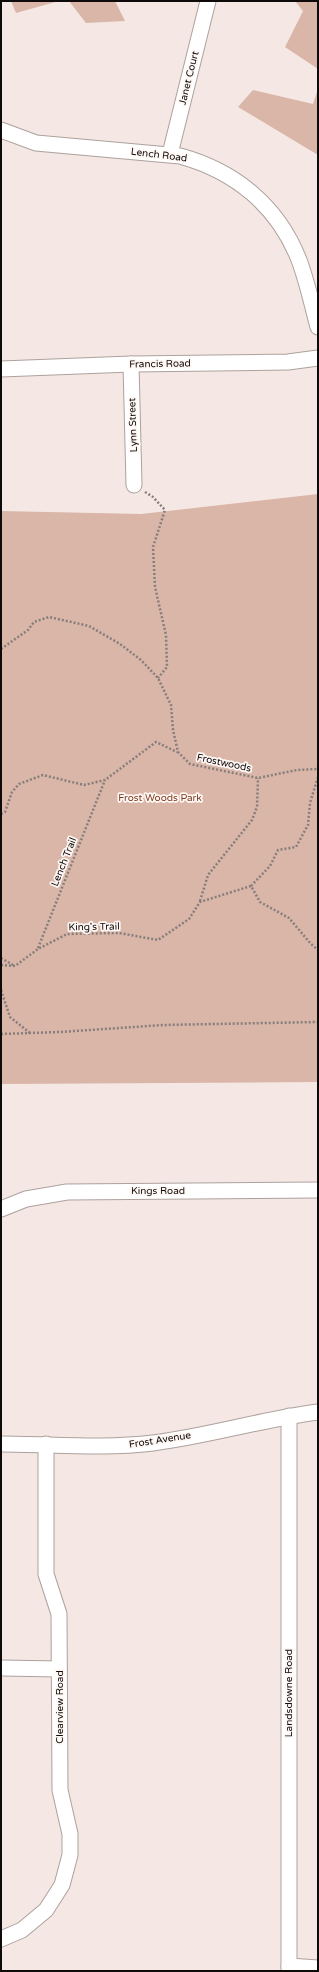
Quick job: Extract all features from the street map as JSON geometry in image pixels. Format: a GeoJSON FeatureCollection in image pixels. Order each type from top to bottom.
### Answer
{"type":"FeatureCollection","features":[{"type":"Feature","properties":{"kind":"street","name":"Janet Court"},"geometry":{"type":"LineString","coordinates":[[170,154],[208,1]]}},
{"type":"Feature","properties":{"kind":"street","name":"Lench Road"},"geometry":{"type":"LineString","coordinates":[[1,130],[21,139],[57,146],[170,154],[196,160],[228,174],[255,194],[267,206],[287,234],[300,262],[318,328]]}},
{"type":"Feature","properties":{"kind":"street","name":"Francis Road"},"geometry":{"type":"LineString","coordinates":[[1,369],[131,364],[288,362],[318,358]]}},
{"type":"Feature","properties":{"kind":"street","name":"Lynn Street"},"geometry":{"type":"LineString","coordinates":[[131,364],[134,485]]}},
{"type":"Feature","properties":{"kind":"street","name":"Kings Road"},"geometry":{"type":"LineString","coordinates":[[1,1209],[26,1200],[67,1192],[318,1190]]}},
{"type":"Feature","properties":{"kind":"street","name":"Frost Avenue"},"geometry":{"type":"LineString","coordinates":[[1,1444],[118,1446],[154,1443],[289,1416],[318,1412]]}},
{"type":"Feature","properties":{"kind":"street","name":"Landsdowne Road"},"geometry":{"type":"LineString","coordinates":[[289,1416],[289,1968]]}},
{"type":"Feature","properties":{"kind":"street","name":"Clearview Road"},"geometry":{"type":"LineString","coordinates":[[1,1939],[22,1930],[46,1910],[62,1885],[69,1865],[70,1834],[60,1790],[59,1614],[46,1574],[46,1444]]}},
{"type":"Feature","properties":{"kind":"street"},"geometry":{"type":"LineString","coordinates":[[1,1668],[59,1669]]}},
{"type":"Feature","properties":{"kind":"street"},"geometry":{"type":"LineString","coordinates":[[289,1968],[318,1968]]}},
{"type":"Feature","properties":{"kind":"path"},"geometry":{"type":"LineString","coordinates":[[134,485],[153,497],[165,510],[153,547],[155,587],[166,635],[167,668],[158,678]]}},
{"type":"Feature","properties":{"kind":"path"},"geometry":{"type":"LineString","coordinates":[[1,649],[28,630],[34,622],[49,617],[88,626],[114,640],[141,660],[158,678],[171,705],[172,730],[178,752]]}},
{"type":"Feature","properties":{"kind":"path","name":"Frostwoods"},"geometry":{"type":"LineString","coordinates":[[105,780],[156,742],[178,752],[190,764],[258,778],[297,770],[318,769]]}},
{"type":"Feature","properties":{"kind":"path"},"geometry":{"type":"LineString","coordinates":[[1,814],[5,812],[12,792],[19,784],[43,775],[84,785],[105,780]]}},
{"type":"Feature","properties":{"kind":"path"},"geometry":{"type":"LineString","coordinates":[[200,902],[251,886],[270,866],[278,850],[296,847],[308,825],[310,803],[318,777]]}},
{"type":"Feature","properties":{"kind":"path","name":"King's Trail"},"geometry":{"type":"LineString","coordinates":[[14,966],[38,949],[67,934],[119,933],[158,940],[189,919],[200,902],[208,875],[252,820],[257,807],[258,778]]}},
{"type":"Feature","properties":{"kind":"path","name":"Lench Trail"},"geometry":{"type":"LineString","coordinates":[[38,949],[105,780]]}},
{"type":"Feature","properties":{"kind":"path"},"geometry":{"type":"LineString","coordinates":[[251,886],[260,902],[289,918],[318,950]]}},
{"type":"Feature","properties":{"kind":"path"},"geometry":{"type":"LineString","coordinates":[[1,958],[14,966]]}},
{"type":"Feature","properties":{"kind":"path"},"geometry":{"type":"LineString","coordinates":[[1,964],[14,966]]}},
{"type":"Feature","properties":{"kind":"path"},"geometry":{"type":"LineString","coordinates":[[1,990],[10,1017],[30,1033]]}},
{"type":"Feature","properties":{"kind":"path"},"geometry":{"type":"LineString","coordinates":[[1,1034],[163,1025],[318,1022]]}},
{"type":"Feature","properties":{"kind":"green space"},"geometry":{"type":"Polygon","coordinates":[[[11,1],[59,1],[16,13],[11,1]]]}},
{"type":"Feature","properties":{"kind":"green space"},"geometry":{"type":"Polygon","coordinates":[[[69,1],[115,1],[125,21],[86,23],[69,1]]]}},
{"type":"Feature","properties":{"kind":"green space"},"geometry":{"type":"Polygon","coordinates":[[[295,1],[318,1],[318,69],[285,47],[303,11],[295,1]]]}},
{"type":"Feature","properties":{"kind":"green space"},"geometry":{"type":"Polygon","coordinates":[[[318,89],[318,155],[238,107],[253,90],[313,104],[318,89]]]}},
{"type":"Feature","properties":{"kind":"green space","name":"Frost Woods Park"},"geometry":{"type":"Polygon","coordinates":[[[318,494],[318,1082],[1,1084],[1,511],[141,514],[318,494]]]}}]}
